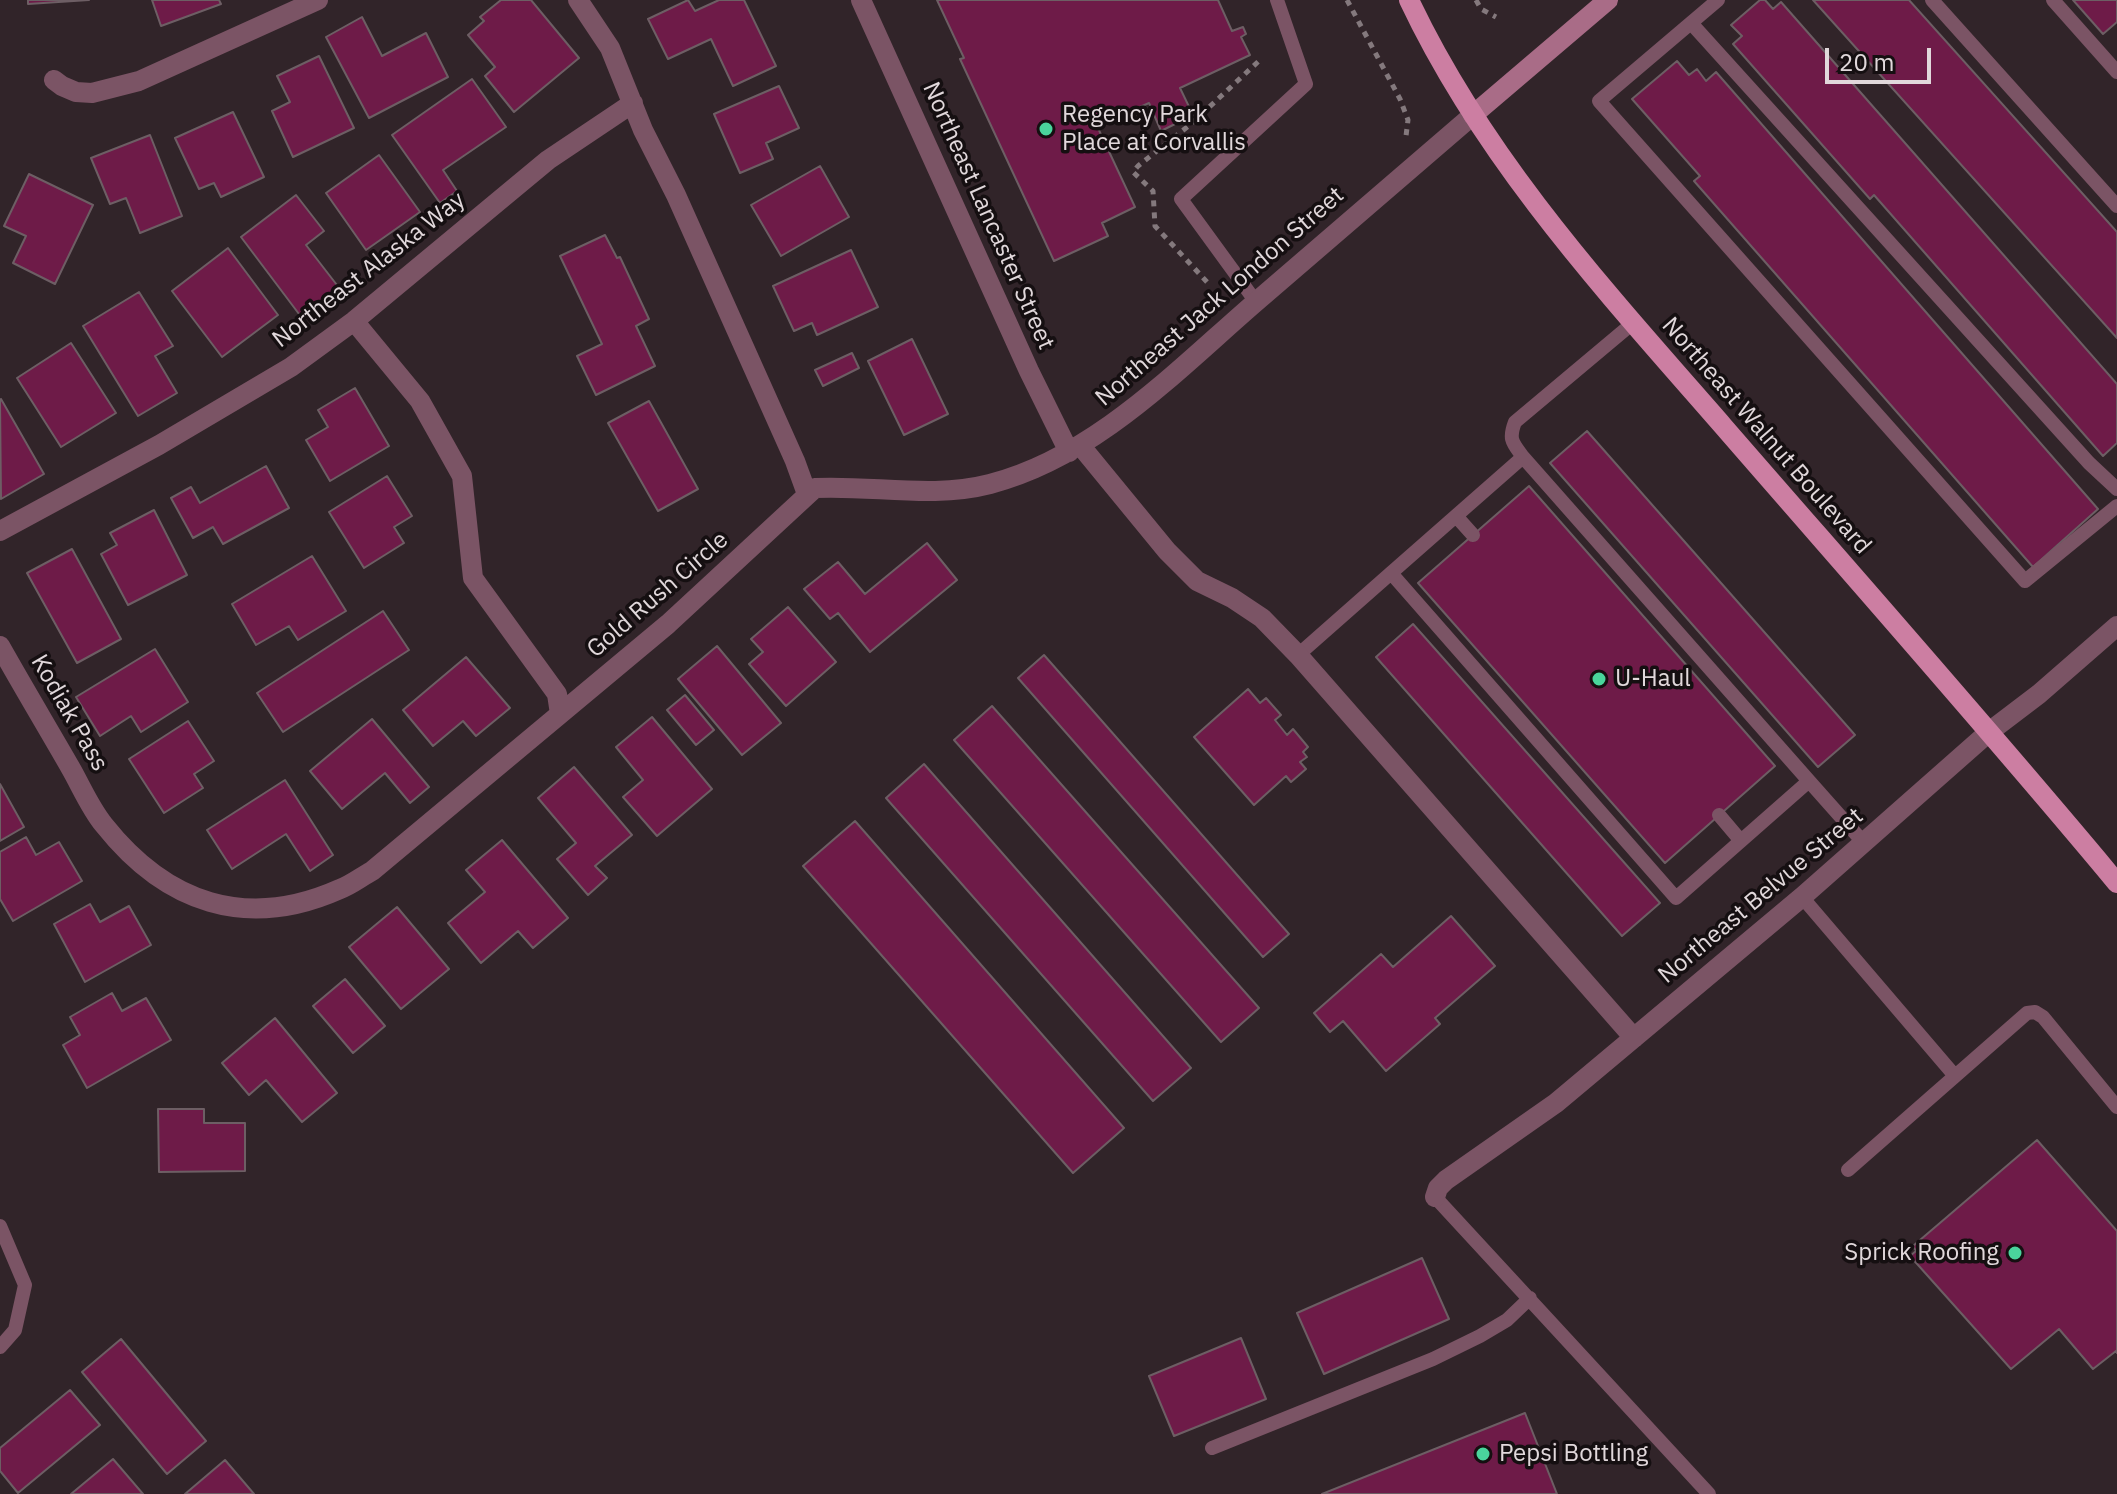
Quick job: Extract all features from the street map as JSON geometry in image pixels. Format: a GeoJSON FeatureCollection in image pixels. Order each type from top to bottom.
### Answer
{"type":"FeatureCollection","features":[{"type":"Feature","properties":{"kind":"main road","name":"Northeast Walnut Boulevard"},"geometry":{"type":"LineString","coordinates":[[1409,0],[1473,115],[1549,222],[2117,883]]}},
{"type":"Feature","properties":{"kind":"street"},"geometry":{"type":"LineString","coordinates":[[54,80],[76,92],[92,93],[139,81],[318,0]]}},
{"type":"Feature","properties":{"kind":"street"},"geometry":{"type":"LineString","coordinates":[[578,0],[610,48],[643,130],[676,195],[807,494]]}},
{"type":"Feature","properties":{"kind":"street","name":"Northeast Lancaster Street"},"geometry":{"type":"LineString","coordinates":[[861,0],[1029,371],[1074,449],[1197,581],[1232,598],[1262,618],[1298,655],[1634,1038]]}},
{"type":"Feature","properties":{"kind":"street","name":"Northeast Jack London Street"},"geometry":{"type":"LineString","coordinates":[[807,494],[815,488],[845,486],[929,493],[988,485],[1030,471],[1074,449],[1111,426],[1608,0]]}},
{"type":"Feature","properties":{"kind":"street","name":"Northeast Alaska Way"},"geometry":{"type":"LineString","coordinates":[[0,531],[159,445],[291,367],[354,321],[548,160],[633,103]]}},
{"type":"Feature","properties":{"kind":"street"},"geometry":{"type":"LineString","coordinates":[[354,321],[420,401],[462,476],[473,578],[557,694],[560,714]]}},
{"type":"Feature","properties":{"kind":"street","name":"Gold Rush Circle"},"geometry":{"type":"LineString","coordinates":[[92,806],[102,823],[135,860],[163,881],[201,901],[229,907],[271,909],[310,901],[342,889],[372,871],[668,624],[807,494]]}},
{"type":"Feature","properties":{"kind":"street","name":"Northeast Belvue Street"},"geometry":{"type":"LineString","coordinates":[[1435,1197],[1446,1180],[1556,1103],[1802,897],[1989,732],[2039,694],[2117,626]]}},
{"type":"Feature","properties":{"kind":"street","name":"Kodiak Pass"},"geometry":{"type":"LineString","coordinates":[[0,646],[92,806]]}},
{"type":"Feature","properties":{"kind":"lane"},"geometry":{"type":"LineString","coordinates":[[1256,302],[1181,199],[1306,84],[1277,0]]}},
{"type":"Feature","properties":{"kind":"lane"},"geometry":{"type":"LineString","coordinates":[[1718,0],[1599,101],[2025,581],[2117,506]]}},
{"type":"Feature","properties":{"kind":"lane"},"geometry":{"type":"LineString","coordinates":[[1932,0],[2117,206]]}},
{"type":"Feature","properties":{"kind":"lane"},"geometry":{"type":"LineString","coordinates":[[2053,0],[2117,72]]}},
{"type":"Feature","properties":{"kind":"lane"},"geometry":{"type":"LineString","coordinates":[[1691,23],[2079,451],[2117,489]]}},
{"type":"Feature","properties":{"kind":"lane"},"geometry":{"type":"LineString","coordinates":[[1633,323],[1515,422],[1511,433],[1512,443],[1864,843]]}},
{"type":"Feature","properties":{"kind":"lane"},"geometry":{"type":"LineString","coordinates":[[1298,655],[1523,457]]}},
{"type":"Feature","properties":{"kind":"lane"},"geometry":{"type":"LineString","coordinates":[[1456,516],[1473,535]]}},
{"type":"Feature","properties":{"kind":"lane"},"geometry":{"type":"LineString","coordinates":[[1391,573],[1676,898],[1809,781]]}},
{"type":"Feature","properties":{"kind":"lane"},"geometry":{"type":"LineString","coordinates":[[1719,815],[1741,841]]}},
{"type":"Feature","properties":{"kind":"lane"},"geometry":{"type":"LineString","coordinates":[[1802,897],[1955,1076]]}},
{"type":"Feature","properties":{"kind":"lane"},"geometry":{"type":"LineString","coordinates":[[1848,1170],[2027,1013],[2035,1012],[2043,1017],[2117,1107]]}},
{"type":"Feature","properties":{"kind":"lane"},"geometry":{"type":"LineString","coordinates":[[1435,1197],[1709,1494]]}},
{"type":"Feature","properties":{"kind":"lane"},"geometry":{"type":"LineString","coordinates":[[0,1226],[25,1285],[15,1330],[0,1347]]}},
{"type":"Feature","properties":{"kind":"lane"},"geometry":{"type":"LineString","coordinates":[[1212,1448],[1433,1359],[1507,1320],[1530,1298]]}},
{"type":"Feature","properties":{"kind":"path"},"geometry":{"type":"LineString","coordinates":[[1347,0],[1408,120],[1406,136],[1398,146]]}},
{"type":"Feature","properties":{"kind":"path"},"geometry":{"type":"LineString","coordinates":[[1476,0],[1481,9],[1496,17]]}},
{"type":"Feature","properties":{"kind":"building"},"geometry":{"type":"Polygon","coordinates":[[[28,0],[89,0],[28,4],[28,0]]]}},
{"type":"Feature","properties":{"kind":"building"},"geometry":{"type":"Polygon","coordinates":[[[152,0],[219,0],[221,4],[161,26],[152,0]]]}},
{"type":"Feature","properties":{"kind":"building"},"geometry":{"type":"Polygon","coordinates":[[[501,0],[531,0],[579,58],[514,112],[485,76],[495,67],[468,35],[484,21],[480,17],[501,0]]]}},
{"type":"Feature","properties":{"kind":"building"},"geometry":{"type":"Polygon","coordinates":[[[688,0],[695,11],[719,0],[744,0],[776,66],[733,86],[711,39],[668,59],[648,19],[688,0]]]}},
{"type":"Feature","properties":{"kind":"building","name":"Regency Park Place at Corvallis"},"geometry":{"type":"Polygon","coordinates":[[[937,0],[1218,0],[1232,31],[1243,27],[1246,34],[1241,37],[1250,55],[1180,88],[1193,115],[1161,131],[1149,103],[1097,126],[1135,207],[1102,223],[1108,236],[1054,261],[960,59],[964,58],[937,0]]]}},
{"type":"Feature","properties":{"kind":"building"},"geometry":{"type":"Polygon","coordinates":[[[1760,0],[1765,0],[1773,9],[1781,2],[2117,384],[2117,443],[2103,456],[1874,195],[1870,199],[1733,44],[1742,36],[1731,25],[1760,0]]]}},
{"type":"Feature","properties":{"kind":"building"},"geometry":{"type":"Polygon","coordinates":[[[1813,0],[1909,0],[2117,232],[2117,338],[1813,0]]]}},
{"type":"Feature","properties":{"kind":"building"},"geometry":{"type":"Polygon","coordinates":[[[2073,0],[2117,0],[2117,22],[2103,34],[2073,0]]]}},
{"type":"Feature","properties":{"kind":"building"},"geometry":{"type":"Polygon","coordinates":[[[362,17],[382,56],[426,33],[448,77],[369,118],[326,37],[362,17]]]}},
{"type":"Feature","properties":{"kind":"building"},"geometry":{"type":"Polygon","coordinates":[[[319,56],[354,128],[293,157],[272,111],[290,102],[277,76],[319,56]]]}},
{"type":"Feature","properties":{"kind":"building"},"geometry":{"type":"Polygon","coordinates":[[[1677,61],[1689,75],[1697,69],[1706,81],[1716,72],[2098,509],[2033,567],[1694,181],[1700,176],[1632,99],[1677,61]]]}},
{"type":"Feature","properties":{"kind":"building"},"geometry":{"type":"Polygon","coordinates":[[[472,79],[506,127],[443,170],[457,191],[440,203],[392,135],[472,79]]]}},
{"type":"Feature","properties":{"kind":"building"},"geometry":{"type":"Polygon","coordinates":[[[779,86],[799,128],[766,143],[773,159],[740,173],[714,114],[779,86]]]}},
{"type":"Feature","properties":{"kind":"building"},"geometry":{"type":"Polygon","coordinates":[[[233,112],[264,177],[221,197],[214,183],[199,189],[175,138],[233,112]]]}},
{"type":"Feature","properties":{"kind":"building"},"geometry":{"type":"Polygon","coordinates":[[[150,135],[182,216],[140,233],[126,198],[110,204],[91,158],[150,135]]]}},
{"type":"Feature","properties":{"kind":"building"},"geometry":{"type":"Polygon","coordinates":[[[379,155],[420,212],[366,250],[326,193],[379,155]]]}},
{"type":"Feature","properties":{"kind":"building"},"geometry":{"type":"Polygon","coordinates":[[[820,166],[849,217],[781,256],[751,205],[820,166]]]}},
{"type":"Feature","properties":{"kind":"building"},"geometry":{"type":"Polygon","coordinates":[[[29,174],[93,205],[55,284],[13,263],[26,236],[4,226],[29,174]]]}},
{"type":"Feature","properties":{"kind":"building"},"geometry":{"type":"Polygon","coordinates":[[[296,195],[324,231],[306,245],[340,289],[302,318],[241,237],[296,195]]]}},
{"type":"Feature","properties":{"kind":"building"},"geometry":{"type":"Polygon","coordinates":[[[605,235],[617,258],[620,257],[649,319],[636,326],[655,366],[596,395],[577,356],[602,344],[560,256],[605,235]]]}},
{"type":"Feature","properties":{"kind":"building"},"geometry":{"type":"Polygon","coordinates":[[[228,248],[278,315],[222,357],[172,291],[228,248]]]}},
{"type":"Feature","properties":{"kind":"building"},"geometry":{"type":"Polygon","coordinates":[[[851,250],[878,307],[817,335],[812,323],[794,331],[773,286],[851,250]]]}},
{"type":"Feature","properties":{"kind":"building"},"geometry":{"type":"Polygon","coordinates":[[[139,292],[173,346],[155,356],[177,393],[138,416],[83,326],[139,292]]]}},
{"type":"Feature","properties":{"kind":"building"},"geometry":{"type":"Polygon","coordinates":[[[912,339],[948,414],[904,435],[868,361],[912,339]]]}},
{"type":"Feature","properties":{"kind":"building"},"geometry":{"type":"Polygon","coordinates":[[[71,343],[116,413],[61,447],[17,378],[71,343]]]}},
{"type":"Feature","properties":{"kind":"building"},"geometry":{"type":"Polygon","coordinates":[[[852,353],[859,368],[823,386],[815,370],[852,353]]]}},
{"type":"Feature","properties":{"kind":"building"},"geometry":{"type":"Polygon","coordinates":[[[355,388],[389,446],[330,481],[306,440],[328,427],[318,410],[355,388]]]}},
{"type":"Feature","properties":{"kind":"building"},"geometry":{"type":"Polygon","coordinates":[[[0,400],[44,474],[1,499],[0,400]]]}},
{"type":"Feature","properties":{"kind":"building"},"geometry":{"type":"Polygon","coordinates":[[[649,401],[698,489],[658,511],[608,423],[649,401]]]}},
{"type":"Feature","properties":{"kind":"building"},"geometry":{"type":"Polygon","coordinates":[[[1587,431],[1855,735],[1818,767],[1550,463],[1587,431]]]}},
{"type":"Feature","properties":{"kind":"building"},"geometry":{"type":"Polygon","coordinates":[[[266,466],[289,508],[223,544],[213,527],[193,538],[171,498],[191,487],[200,503],[266,466]]]}},
{"type":"Feature","properties":{"kind":"building"},"geometry":{"type":"Polygon","coordinates":[[[387,476],[412,516],[394,527],[404,543],[364,568],[329,512],[387,476]]]}},
{"type":"Feature","properties":{"kind":"building"},"geometry":{"type":"Polygon","coordinates":[[[1529,486],[1775,766],[1665,863],[1418,583],[1529,486]]]}},
{"type":"Feature","properties":{"kind":"building"},"geometry":{"type":"Polygon","coordinates":[[[154,510],[187,575],[128,605],[101,554],[117,545],[110,533],[154,510]]]}},
{"type":"Feature","properties":{"kind":"building"},"geometry":{"type":"Polygon","coordinates":[[[927,543],[957,580],[870,652],[838,613],[830,619],[804,589],[838,562],[865,594],[927,543]]]}},
{"type":"Feature","properties":{"kind":"building"},"geometry":{"type":"Polygon","coordinates":[[[72,549],[121,639],[77,663],[27,573],[72,549]]]}},
{"type":"Feature","properties":{"kind":"building"},"geometry":{"type":"Polygon","coordinates":[[[312,556],[346,611],[298,640],[289,626],[256,645],[232,604],[312,556]]]}},
{"type":"Feature","properties":{"kind":"building"},"geometry":{"type":"Polygon","coordinates":[[[788,607],[836,662],[786,706],[749,664],[763,652],[751,639],[788,607]]]}},
{"type":"Feature","properties":{"kind":"building"},"geometry":{"type":"Polygon","coordinates":[[[383,611],[409,650],[283,732],[257,693],[383,611]]]}},
{"type":"Feature","properties":{"kind":"building"},"geometry":{"type":"Polygon","coordinates":[[[1413,624],[1660,903],[1622,936],[1376,657],[1413,624]]]}},
{"type":"Feature","properties":{"kind":"building"},"geometry":{"type":"Polygon","coordinates":[[[717,646],[781,723],[742,755],[678,679],[717,646]]]}},
{"type":"Feature","properties":{"kind":"building"},"geometry":{"type":"Polygon","coordinates":[[[155,649],[188,702],[141,732],[131,716],[100,736],[76,697],[155,649]]]}},
{"type":"Feature","properties":{"kind":"building"},"geometry":{"type":"Polygon","coordinates":[[[1044,655],[1289,934],[1263,957],[1018,678],[1044,655]]]}},
{"type":"Feature","properties":{"kind":"building"},"geometry":{"type":"Polygon","coordinates":[[[466,657],[510,708],[476,736],[463,721],[433,746],[403,710],[466,657]]]}},
{"type":"Feature","properties":{"kind":"building"},"geometry":{"type":"Polygon","coordinates":[[[1248,689],[1260,703],[1266,698],[1281,715],[1275,720],[1287,735],[1293,729],[1308,747],[1303,752],[1307,757],[1300,762],[1306,769],[1291,782],[1286,776],[1254,805],[1194,737],[1248,689]]]}},
{"type":"Feature","properties":{"kind":"building"},"geometry":{"type":"Polygon","coordinates":[[[685,695],[714,730],[696,745],[667,710],[685,695]]]}},
{"type":"Feature","properties":{"kind":"building"},"geometry":{"type":"Polygon","coordinates":[[[992,706],[1259,1008],[1221,1042],[954,740],[992,706]]]}},
{"type":"Feature","properties":{"kind":"building"},"geometry":{"type":"Polygon","coordinates":[[[652,717],[712,789],[657,836],[623,797],[643,780],[616,747],[652,717]]]}},
{"type":"Feature","properties":{"kind":"building"},"geometry":{"type":"Polygon","coordinates":[[[372,719],[429,787],[410,803],[385,773],[342,809],[310,771],[372,719]]]}},
{"type":"Feature","properties":{"kind":"building"},"geometry":{"type":"Polygon","coordinates":[[[188,721],[214,761],[194,774],[203,788],[164,813],[129,759],[188,721]]]}},
{"type":"Feature","properties":{"kind":"building"},"geometry":{"type":"Polygon","coordinates":[[[924,764],[1191,1068],[1153,1101],[886,798],[924,764]]]}},
{"type":"Feature","properties":{"kind":"building"},"geometry":{"type":"Polygon","coordinates":[[[574,767],[632,835],[595,866],[607,878],[588,895],[557,859],[576,843],[538,798],[574,767]]]}},
{"type":"Feature","properties":{"kind":"building"},"geometry":{"type":"Polygon","coordinates":[[[285,780],[333,855],[310,871],[286,834],[232,869],[207,830],[285,780]]]}},
{"type":"Feature","properties":{"kind":"building"},"geometry":{"type":"Polygon","coordinates":[[[0,784],[24,827],[0,841],[0,784]]]}},
{"type":"Feature","properties":{"kind":"building"},"geometry":{"type":"Polygon","coordinates":[[[855,821],[1124,1128],[1073,1173],[803,866],[855,821]]]}},
{"type":"Feature","properties":{"kind":"building"},"geometry":{"type":"Polygon","coordinates":[[[26,837],[36,855],[59,842],[82,881],[13,921],[0,899],[0,852],[26,837]]]}},
{"type":"Feature","properties":{"kind":"building"},"geometry":{"type":"Polygon","coordinates":[[[502,840],[568,918],[533,948],[518,931],[481,963],[448,923],[485,892],[466,870],[502,840]]]}},
{"type":"Feature","properties":{"kind":"building"},"geometry":{"type":"Polygon","coordinates":[[[90,904],[100,922],[129,906],[151,945],[85,982],[54,924],[90,904]]]}},
{"type":"Feature","properties":{"kind":"building"},"geometry":{"type":"Polygon","coordinates":[[[397,907],[449,969],[401,1009],[349,947],[397,907]]]}},
{"type":"Feature","properties":{"kind":"building"},"geometry":{"type":"Polygon","coordinates":[[[1451,916],[1495,966],[1435,1018],[1440,1024],[1386,1071],[1343,1021],[1330,1032],[1314,1013],[1381,954],[1393,967],[1451,916]]]}},
{"type":"Feature","properties":{"kind":"building"},"geometry":{"type":"Polygon","coordinates":[[[345,979],[385,1026],[353,1053],[313,1006],[345,979]]]}},
{"type":"Feature","properties":{"kind":"building"},"geometry":{"type":"Polygon","coordinates":[[[112,993],[122,1011],[146,998],[171,1040],[87,1088],[63,1045],[80,1035],[70,1017],[112,993]]]}},
{"type":"Feature","properties":{"kind":"building"},"geometry":{"type":"Polygon","coordinates":[[[275,1018],[337,1093],[302,1122],[266,1080],[249,1095],[222,1063],[275,1018]]]}},
{"type":"Feature","properties":{"kind":"building"},"geometry":{"type":"Polygon","coordinates":[[[158,1109],[204,1109],[204,1123],[245,1123],[245,1171],[159,1172],[158,1109]]]}},
{"type":"Feature","properties":{"kind":"building","name":"Sprick Roofing"},"geometry":{"type":"Polygon","coordinates":[[[2037,1140],[2117,1231],[2117,1353],[2093,1369],[2059,1329],[2011,1369],[1910,1256],[1916,1251],[1913,1246],[2037,1140]]]}},
{"type":"Feature","properties":{"kind":"building"},"geometry":{"type":"Polygon","coordinates":[[[1422,1258],[1449,1319],[1324,1374],[1297,1313],[1422,1258]]]}},
{"type":"Feature","properties":{"kind":"building"},"geometry":{"type":"Polygon","coordinates":[[[1241,1338],[1266,1399],[1174,1436],[1149,1376],[1241,1338]]]}},
{"type":"Feature","properties":{"kind":"building"},"geometry":{"type":"Polygon","coordinates":[[[121,1339],[206,1441],[167,1474],[82,1372],[121,1339]]]}},
{"type":"Feature","properties":{"kind":"building"},"geometry":{"type":"Polygon","coordinates":[[[70,1390],[100,1425],[18,1493],[0,1471],[0,1448],[70,1390]]]}},
{"type":"Feature","properties":{"kind":"building","name":"Pepsi Bottling"},"geometry":{"type":"Polygon","coordinates":[[[1525,1413],[1557,1494],[1322,1494],[1525,1413]]]}},
{"type":"Feature","properties":{"kind":"building"},"geometry":{"type":"Polygon","coordinates":[[[113,1459],[143,1494],[71,1494],[113,1459]]]}},
{"type":"Feature","properties":{"kind":"building"},"geometry":{"type":"Polygon","coordinates":[[[225,1460],[254,1494],[185,1494],[225,1460]]]}},
{"type":"Feature","properties":{"kind":"place","name":"Regency Park Place at Corvallis"},"geometry":{"type":"Point","coordinates":[1046,129]}},
{"type":"Feature","properties":{"kind":"place","name":"U-Haul"},"geometry":{"type":"Point","coordinates":[1599,679]}},
{"type":"Feature","properties":{"kind":"place","name":"Sprick Roofing"},"geometry":{"type":"Point","coordinates":[2015,1253]}},
{"type":"Feature","properties":{"kind":"place","name":"Pepsi Bottling"},"geometry":{"type":"Point","coordinates":[1483,1454]}}]}
